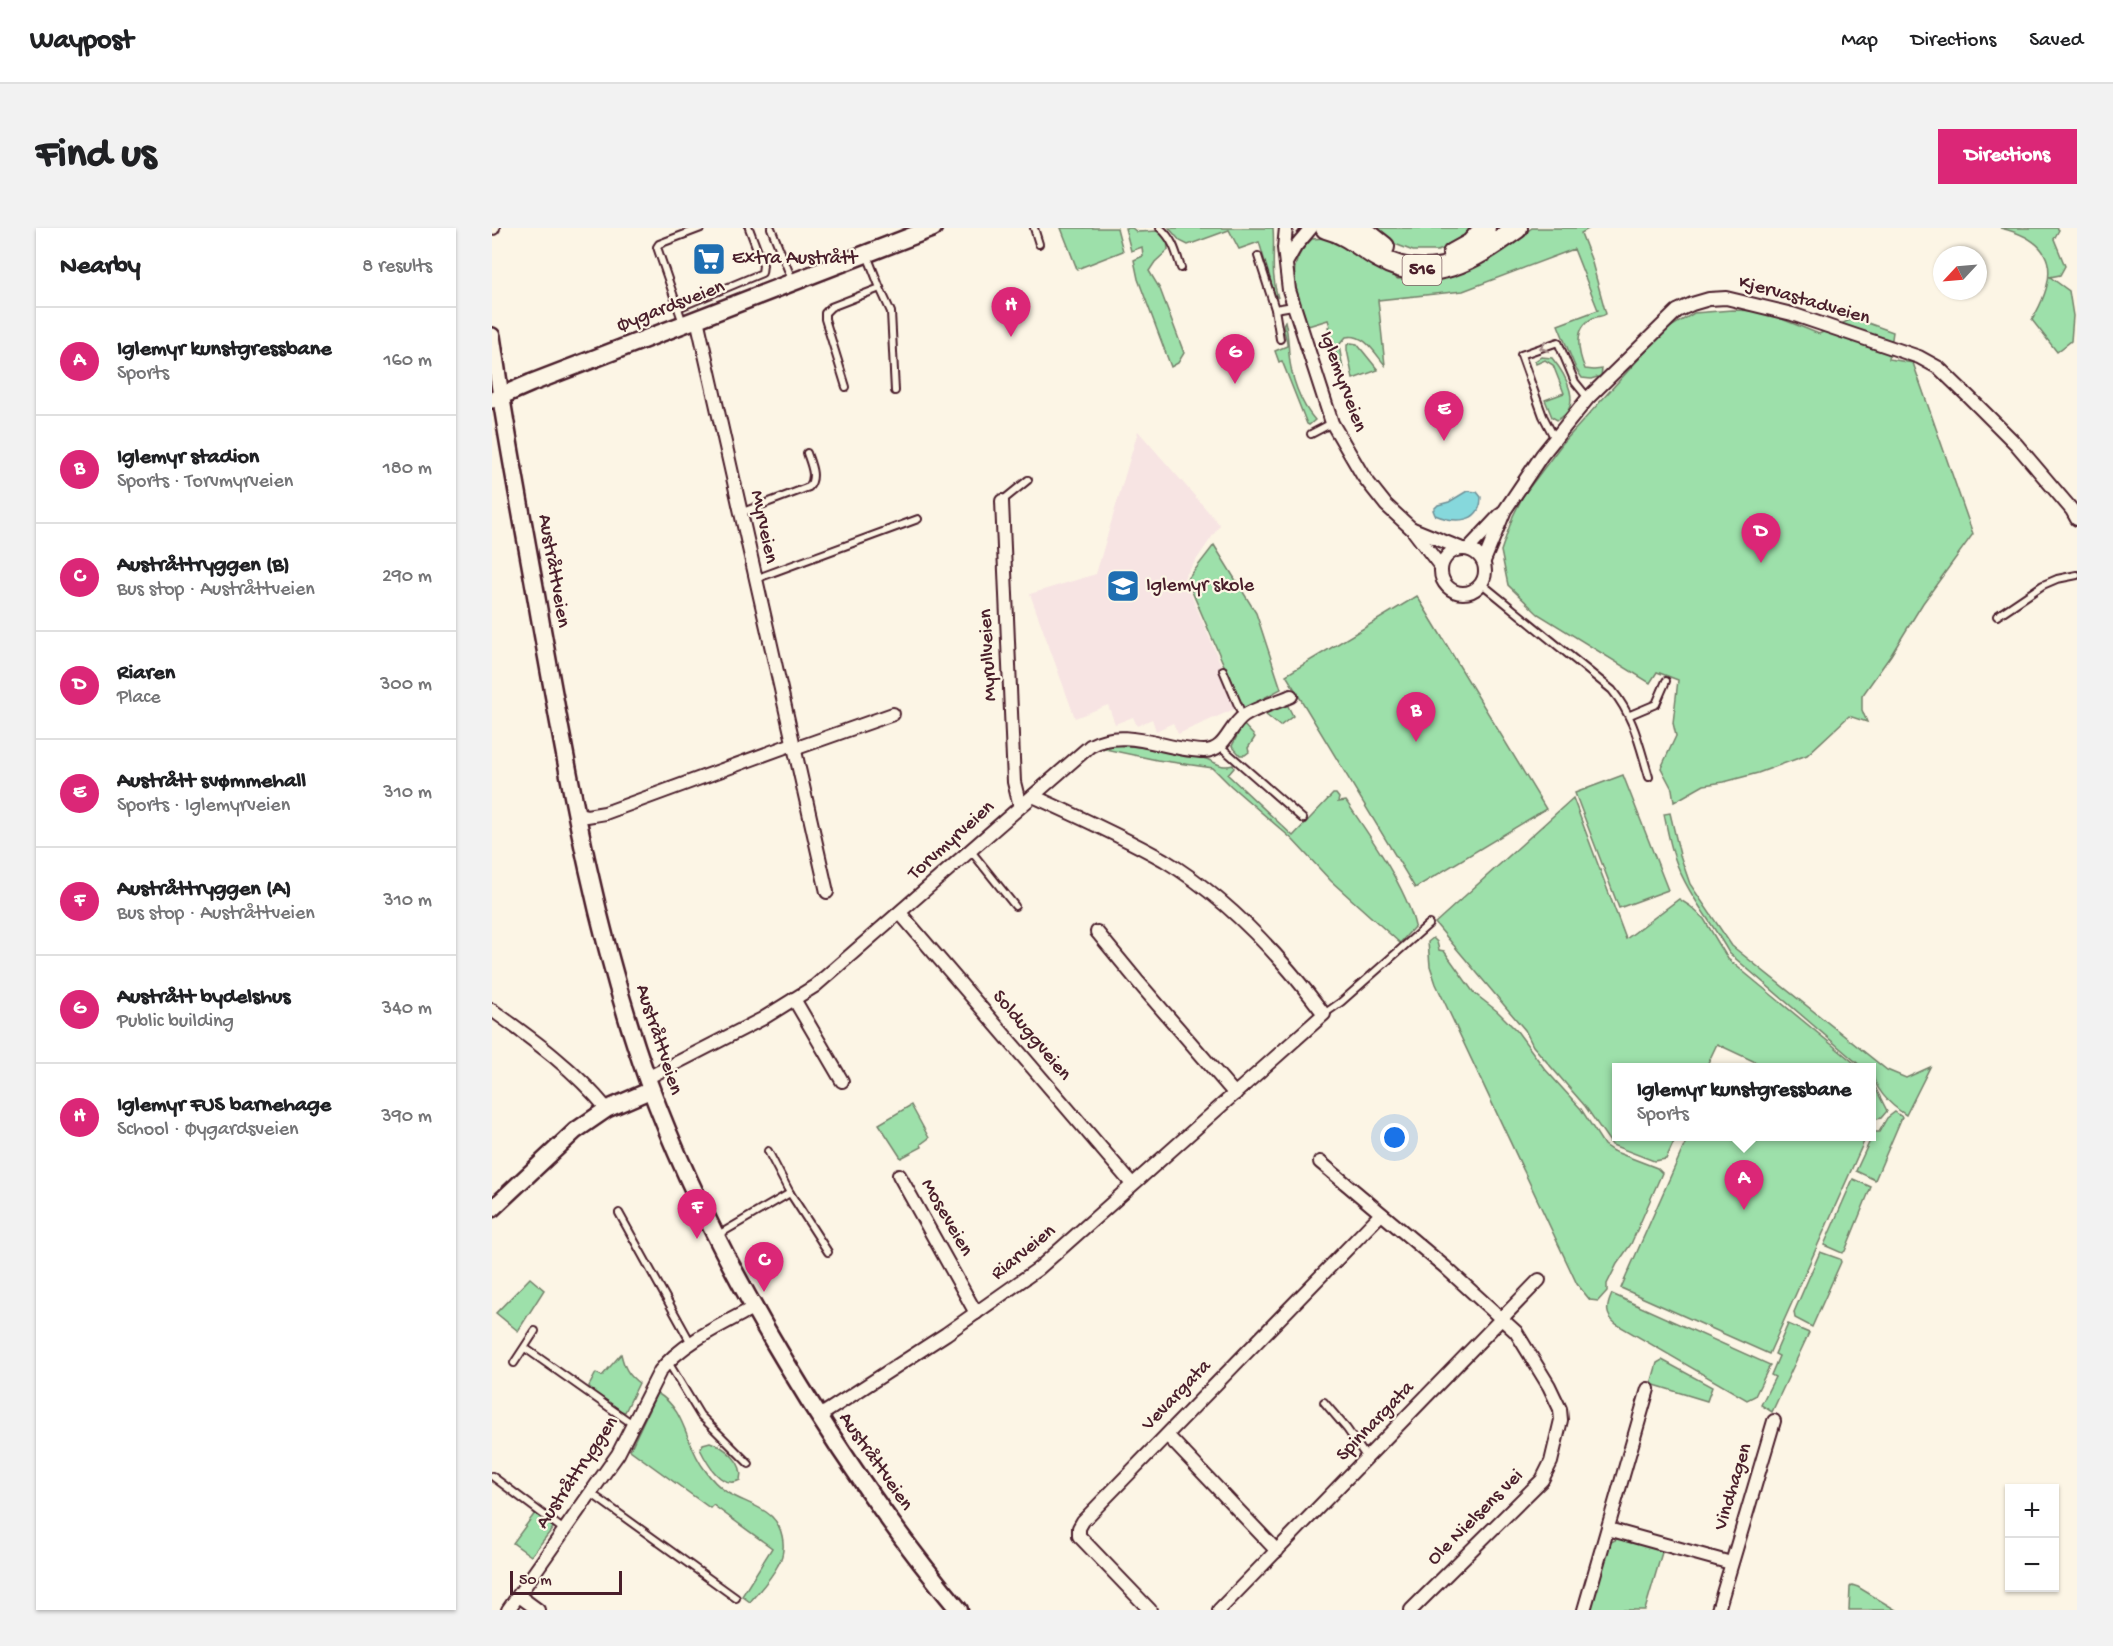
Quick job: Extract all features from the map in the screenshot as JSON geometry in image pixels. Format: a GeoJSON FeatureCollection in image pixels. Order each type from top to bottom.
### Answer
{"type":"FeatureCollection","features":[{"type":"Feature","properties":{"kind":"main road","name":"Øygardsveien"},"geometry":{"type":"LineString","coordinates":[[497,398],[933,228]]}},
{"type":"Feature","properties":{"kind":"main road","name":"516"},"geometry":{"type":"LineString","coordinates":[[1326,228],[1339,232],[1395,266],[1419,270],[1437,270],[1455,266],[1517,228]]}},
{"type":"Feature","properties":{"kind":"main road","name":"516"},"geometry":{"type":"LineString","coordinates":[[1360,228],[1382,246],[1401,255],[1420,259],[1437,258],[1455,253],[1471,244],[1485,228]]}},
{"type":"Feature","properties":{"kind":"main road","name":"Austråttveien"},"geometry":{"type":"LineString","coordinates":[[497,398],[575,813],[608,950],[649,1084],[678,1157],[715,1237],[753,1308],[818,1417],[951,1607]]}},
{"type":"Feature","properties":{"kind":"street","name":"Iglemyrveien"},"geometry":{"type":"LineString","coordinates":[[1286,228],[1286,280],[1332,423],[1369,484],[1386,505],[1412,529],[1441,567]]}},
{"type":"Feature","properties":{"kind":"street"},"geometry":{"type":"LineString","coordinates":[[1286,264],[1295,247],[1311,228]]}},
{"type":"Feature","properties":{"kind":"street","name":"Kjervastadveien"},"geometry":{"type":"LineString","coordinates":[[1441,567],[1447,555],[1464,548],[1505,510],[1555,439],[1588,398],[1663,323],[1677,311],[1709,299],[1726,298],[1792,314],[1919,357],[1939,368],[2016,444],[2077,519]]}},
{"type":"Feature","properties":{"kind":"street","name":"Myrveien"},"geometry":{"type":"LineString","coordinates":[[690,322],[740,513],[827,892]]}},
{"type":"Feature","properties":{"kind":"street","name":"Austråttveien"},"geometry":{"type":"LineString","coordinates":[[492,336],[497,398]]}},
{"type":"Feature","properties":{"kind":"street","name":"Myrullveien"},"geometry":{"type":"LineString","coordinates":[[1002,501],[1014,782],[1020,806]]}},
{"type":"Feature","properties":{"kind":"street","name":"Kjervastadveien"},"geometry":{"type":"LineString","coordinates":[[1482,584],[1486,573],[1484,561],[1505,510]]}},
{"type":"Feature","properties":{"kind":"street","name":"Iglemyrveien"},"geometry":{"type":"LineString","coordinates":[[1412,529],[1464,548]]}},
{"type":"Feature","properties":{"kind":"street"},"geometry":{"type":"LineString","coordinates":[[1464,548],[1478,553],[1484,561]]}},
{"type":"Feature","properties":{"kind":"street"},"geometry":{"type":"LineString","coordinates":[[1441,567],[1442,579],[1449,589],[1461,594],[1472,592],[1482,584]]}},
{"type":"Feature","properties":{"kind":"street"},"geometry":{"type":"LineString","coordinates":[[1220,746],[1243,717],[1291,696]]}},
{"type":"Feature","properties":{"kind":"street"},"geometry":{"type":"LineString","coordinates":[[575,813],[587,816],[605,813],[893,714]]}},
{"type":"Feature","properties":{"kind":"street","name":"Torvmyrveien"},"geometry":{"type":"LineString","coordinates":[[649,1084],[815,986],[1080,754],[1097,742],[1107,739],[1130,739],[1204,751],[1220,746]]}},
{"type":"Feature","properties":{"kind":"street"},"geometry":{"type":"LineString","coordinates":[[1033,796],[1130,842],[1165,861],[1199,885],[1252,930],[1307,991],[1324,1014]]}},
{"type":"Feature","properties":{"kind":"street","name":"Solduggveien"},"geometry":{"type":"LineString","coordinates":[[900,913],[1132,1184]]}},
{"type":"Feature","properties":{"kind":"street"},"geometry":{"type":"LineString","coordinates":[[1097,932],[1138,983],[1235,1094]]}},
{"type":"Feature","properties":{"kind":"street"},"geometry":{"type":"LineString","coordinates":[[794,999],[842,1081]]}},
{"type":"Feature","properties":{"kind":"street"},"geometry":{"type":"LineString","coordinates":[[492,1010],[556,1057],[583,1081],[607,1109]]}},
{"type":"Feature","properties":{"kind":"street","name":"Riarveien"},"geometry":{"type":"LineString","coordinates":[[818,1417],[1011,1290],[1058,1252],[1324,1014]]}},
{"type":"Feature","properties":{"kind":"street"},"geometry":{"type":"LineString","coordinates":[[492,1209],[575,1131],[649,1084]]}},
{"type":"Feature","properties":{"kind":"street"},"geometry":{"type":"LineString","coordinates":[[1320,1162],[1445,1267],[1502,1319]]}},
{"type":"Feature","properties":{"kind":"street","name":"Moseveien"},"geometry":{"type":"LineString","coordinates":[[898,1175],[976,1313]]}},
{"type":"Feature","properties":{"kind":"street","name":"Vevargata"},"geometry":{"type":"LineString","coordinates":[[1150,1610],[1079,1536],[1079,1528],[1083,1521],[1381,1214]]}},
{"type":"Feature","properties":{"kind":"street","name":"Spinnargata"},"geometry":{"type":"LineString","coordinates":[[1219,1610],[1368,1459],[1539,1280]]}},
{"type":"Feature","properties":{"kind":"street","name":"Austråttryggen"},"geometry":{"type":"LineString","coordinates":[[508,1610],[592,1494],[618,1454],[660,1371],[668,1361],[691,1344],[753,1308]]}},
{"type":"Feature","properties":{"kind":"street","name":"Ole Nielsens vei"},"geometry":{"type":"LineString","coordinates":[[1411,1610],[1542,1480],[1551,1462],[1561,1420],[1557,1400],[1516,1332],[1502,1319]]}},
{"type":"Feature","properties":{"kind":"street"},"geometry":{"type":"LineString","coordinates":[[1584,1610],[1648,1389]]}},
{"type":"Feature","properties":{"kind":"street","name":"Vindhagen"},"geometry":{"type":"LineString","coordinates":[[1718,1610],[1774,1422]]}},
{"type":"Feature","properties":{"kind":"street"},"geometry":{"type":"LineString","coordinates":[[1167,1435],[1276,1551]]}},
{"type":"Feature","properties":{"kind":"street","name":"Vindhagen"},"geometry":{"type":"LineString","coordinates":[[1608,1529],[1731,1563]]}},
{"type":"Feature","properties":{"kind":"street"},"geometry":{"type":"LineString","coordinates":[[519,1596],[538,1610]]}},
{"type":"Feature","properties":{"kind":"lane"},"geometry":{"type":"LineString","coordinates":[[690,322],[678,308],[657,247],[659,244],[700,228]]}},
{"type":"Feature","properties":{"kind":"lane"},"geometry":{"type":"LineString","coordinates":[[678,308],[762,273],[763,265],[749,228]]}},
{"type":"Feature","properties":{"kind":"lane"},"geometry":{"type":"LineString","coordinates":[[771,228],[793,282]]}},
{"type":"Feature","properties":{"kind":"lane"},"geometry":{"type":"LineString","coordinates":[[1034,228],[1039,244]]}},
{"type":"Feature","properties":{"kind":"lane"},"geometry":{"type":"LineString","coordinates":[[1160,228],[1167,234],[1175,248],[1181,268]]}},
{"type":"Feature","properties":{"kind":"lane"},"geometry":{"type":"LineString","coordinates":[[867,254],[891,312],[896,391]]}},
{"type":"Feature","properties":{"kind":"lane"},"geometry":{"type":"LineString","coordinates":[[1258,256],[1275,309],[1280,339]]}},
{"type":"Feature","properties":{"kind":"lane"},"geometry":{"type":"LineString","coordinates":[[846,387],[825,313],[831,307],[880,288]]}},
{"type":"Feature","properties":{"kind":"lane"},"geometry":{"type":"LineString","coordinates":[[1275,309],[1293,306]]}},
{"type":"Feature","properties":{"kind":"lane"},"geometry":{"type":"LineString","coordinates":[[1555,439],[1543,416],[1521,355],[1558,342],[1575,382],[1588,398]]}},
{"type":"Feature","properties":{"kind":"lane"},"geometry":{"type":"LineString","coordinates":[[1311,434],[1332,423]]}},
{"type":"Feature","properties":{"kind":"lane"},"geometry":{"type":"LineString","coordinates":[[740,513],[809,487],[813,476],[807,453]]}},
{"type":"Feature","properties":{"kind":"lane"},"geometry":{"type":"LineString","coordinates":[[1002,501],[1028,480]]}},
{"type":"Feature","properties":{"kind":"lane"},"geometry":{"type":"LineString","coordinates":[[754,579],[918,519]]}},
{"type":"Feature","properties":{"kind":"lane"},"geometry":{"type":"LineString","coordinates":[[1998,616],[2043,585],[2057,579],[2077,575]]}},
{"type":"Feature","properties":{"kind":"lane"},"geometry":{"type":"LineString","coordinates":[[1482,584],[1612,690],[1630,715],[1649,777]]}},
{"type":"Feature","properties":{"kind":"lane"},"geometry":{"type":"LineString","coordinates":[[1223,670],[1243,717]]}},
{"type":"Feature","properties":{"kind":"lane"},"geometry":{"type":"LineString","coordinates":[[1630,715],[1656,704],[1666,681]]}},
{"type":"Feature","properties":{"kind":"lane"},"geometry":{"type":"LineString","coordinates":[[1220,746],[1303,819]]}},
{"type":"Feature","properties":{"kind":"lane"},"geometry":{"type":"LineString","coordinates":[[971,851],[1014,906]]}},
{"type":"Feature","properties":{"kind":"lane"},"geometry":{"type":"LineString","coordinates":[[1324,1014],[1341,1002],[1429,924]]}},
{"type":"Feature","properties":{"kind":"lane"},"geometry":{"type":"LineString","coordinates":[[768,1151],[790,1193],[828,1252]]}},
{"type":"Feature","properties":{"kind":"lane"},"geometry":{"type":"LineString","coordinates":[[715,1237],[790,1193]]}},
{"type":"Feature","properties":{"kind":"lane"},"geometry":{"type":"LineString","coordinates":[[619,1213],[691,1344]]}},
{"type":"Feature","properties":{"kind":"lane"},"geometry":{"type":"LineString","coordinates":[[514,1363],[534,1332]]}},
{"type":"Feature","properties":{"kind":"lane"},"geometry":{"type":"LineString","coordinates":[[525,1348],[634,1426]]}},
{"type":"Feature","properties":{"kind":"lane"},"geometry":{"type":"LineString","coordinates":[[668,1361],[700,1415],[749,1464]]}},
{"type":"Feature","properties":{"kind":"lane"},"geometry":{"type":"LineString","coordinates":[[1324,1402],[1368,1459]]}},
{"type":"Feature","properties":{"kind":"lane"},"geometry":{"type":"LineString","coordinates":[[492,1476],[564,1530]]}},
{"type":"Feature","properties":{"kind":"lane"},"geometry":{"type":"LineString","coordinates":[[592,1494],[736,1598]]}},
{"type":"Feature","properties":{"kind":"shaded area","name":"Iglemyr skole"},"geometry":{"type":"Polygon","coordinates":[[[1138,431],[1220,525],[1184,578],[1239,707],[1178,734],[1173,723],[1156,731],[1152,719],[1137,726],[1133,717],[1115,724],[1108,705],[1075,718],[1030,594],[1096,574],[1138,431]]]}},
{"type":"Feature","properties":{"kind":"green space"},"geometry":{"type":"Polygon","coordinates":[[[1061,228],[1117,228],[1123,251],[1077,269],[1061,228]]]}},
{"type":"Feature","properties":{"kind":"green space"},"geometry":{"type":"Polygon","coordinates":[[[1125,228],[1132,228],[1137,232],[1158,231],[1167,239],[1168,250],[1149,271],[1160,289],[1184,353],[1178,363],[1171,367],[1138,279],[1134,260],[1143,256],[1142,247],[1131,251],[1125,228]]]}},
{"type":"Feature","properties":{"kind":"green space"},"geometry":{"type":"Polygon","coordinates":[[[1169,228],[1273,228],[1273,272],[1278,298],[1275,295],[1259,242],[1239,249],[1229,230],[1188,245],[1180,241],[1169,228]]]}},
{"type":"Feature","properties":{"kind":"green space"},"geometry":{"type":"Polygon","coordinates":[[[1373,228],[1474,228],[1456,245],[1437,251],[1413,251],[1395,244],[1373,228]]]}},
{"type":"Feature","properties":{"kind":"green space"},"geometry":{"type":"Polygon","coordinates":[[[1532,228],[1590,228],[1581,233],[1591,259],[1606,314],[1593,318],[1582,328],[1579,348],[1585,369],[1602,369],[1601,376],[1591,379],[1582,378],[1558,325],[1598,310],[1574,249],[1463,291],[1378,300],[1385,365],[1373,349],[1363,341],[1346,337],[1339,345],[1343,369],[1341,370],[1328,320],[1308,326],[1297,291],[1295,270],[1297,259],[1312,239],[1325,238],[1344,246],[1364,261],[1398,279],[1429,278],[1463,273],[1491,257],[1532,228]]]}},
{"type":"Feature","properties":{"kind":"green space"},"geometry":{"type":"Polygon","coordinates":[[[2000,228],[2057,228],[2059,230],[2054,239],[2065,266],[2060,275],[2050,277],[2069,291],[2073,316],[2071,341],[2057,352],[2032,320],[2046,288],[2049,274],[2048,262],[2033,241],[2000,228]]]}},
{"type":"Feature","properties":{"kind":"green space"},"geometry":{"type":"Polygon","coordinates":[[[1732,310],[1762,311],[1819,334],[1854,318],[1893,332],[1889,359],[1913,363],[1973,534],[1923,603],[1862,696],[1862,710],[1867,722],[1849,716],[1807,755],[1758,773],[1704,785],[1674,802],[1672,789],[1661,768],[1676,736],[1673,723],[1678,680],[1657,672],[1650,683],[1538,614],[1508,585],[1501,551],[1513,516],[1523,496],[1562,444],[1664,331],[1694,313],[1732,310]]]}},
{"type":"Feature","properties":{"kind":"green space"},"geometry":{"type":"Polygon","coordinates":[[[1285,321],[1294,381],[1305,406],[1315,420],[1309,425],[1282,361],[1279,362],[1275,351],[1287,346],[1283,326],[1285,321]]]}},
{"type":"Feature","properties":{"kind":"green space"},"geometry":{"type":"Polygon","coordinates":[[[1357,344],[1378,370],[1353,379],[1347,350],[1347,345],[1357,344]]]}},
{"type":"Feature","properties":{"kind":"green space"},"geometry":{"type":"Polygon","coordinates":[[[1541,357],[1552,358],[1570,390],[1570,407],[1557,420],[1552,417],[1545,400],[1564,393],[1553,365],[1545,360],[1536,364],[1535,361],[1541,357]]]}},
{"type":"Feature","properties":{"kind":"green space"},"geometry":{"type":"Polygon","coordinates":[[[1214,545],[1256,613],[1281,689],[1243,709],[1187,580],[1214,545]]]}},
{"type":"Feature","properties":{"kind":"green space"},"geometry":{"type":"Polygon","coordinates":[[[1417,596],[1546,809],[1415,888],[1286,675],[1417,596]]]}},
{"type":"Feature","properties":{"kind":"green space"},"geometry":{"type":"Polygon","coordinates":[[[1282,704],[1288,706],[1293,716],[1280,726],[1266,713],[1282,704]]]}},
{"type":"Feature","properties":{"kind":"green space"},"geometry":{"type":"Polygon","coordinates":[[[1243,724],[1255,737],[1248,748],[1249,752],[1240,755],[1232,746],[1243,724]]]}},
{"type":"Feature","properties":{"kind":"green space"},"geometry":{"type":"Polygon","coordinates":[[[1105,745],[1167,751],[1203,758],[1221,765],[1233,765],[1234,768],[1228,775],[1293,836],[1333,794],[1336,794],[1339,798],[1338,802],[1346,801],[1386,862],[1404,895],[1415,926],[1400,943],[1331,881],[1292,839],[1213,768],[1157,760],[1100,748],[1105,745]]]}},
{"type":"Feature","properties":{"kind":"green space"},"geometry":{"type":"Polygon","coordinates":[[[1623,775],[1668,890],[1619,908],[1575,793],[1623,775]]]}},
{"type":"Feature","properties":{"kind":"green space"},"geometry":{"type":"Polygon","coordinates":[[[1573,798],[1626,939],[1679,899],[1704,919],[1728,959],[1854,1063],[1757,1063],[1717,1044],[1708,1063],[1612,1063],[1612,1141],[1674,1141],[1666,1159],[1654,1161],[1612,1145],[1585,1106],[1533,1046],[1525,1030],[1435,923],[1573,798]]]}},
{"type":"Feature","properties":{"kind":"green space"},"geometry":{"type":"Polygon","coordinates":[[[1670,813],[1690,884],[1732,946],[1887,1070],[1906,1078],[1930,1067],[1906,1115],[1894,1106],[1879,1089],[1876,1084],[1876,1063],[1857,1063],[1729,953],[1692,895],[1680,871],[1664,814],[1670,813]]]}},
{"type":"Feature","properties":{"kind":"green space"},"geometry":{"type":"Polygon","coordinates":[[[1433,938],[1439,950],[1444,951],[1474,993],[1517,1031],[1544,1068],[1581,1109],[1604,1145],[1613,1151],[1657,1168],[1662,1173],[1631,1244],[1617,1264],[1607,1284],[1607,1291],[1598,1301],[1590,1300],[1577,1284],[1436,984],[1430,966],[1428,942],[1433,938]]]}},
{"type":"Feature","properties":{"kind":"green space"},"geometry":{"type":"Polygon","coordinates":[[[1876,1089],[1887,1111],[1876,1118],[1876,1089]]]}},
{"type":"Feature","properties":{"kind":"green space"},"geometry":{"type":"Polygon","coordinates":[[[911,1105],[929,1138],[921,1144],[922,1147],[901,1158],[879,1124],[911,1105]]]}},
{"type":"Feature","properties":{"kind":"green space"},"geometry":{"type":"Polygon","coordinates":[[[1895,1112],[1902,1117],[1875,1180],[1856,1171],[1870,1141],[1876,1141],[1876,1132],[1879,1132],[1887,1118],[1895,1112]]]}},
{"type":"Feature","properties":{"kind":"green space"},"geometry":{"type":"Polygon","coordinates":[[[1686,1141],[1864,1141],[1769,1354],[1621,1288],[1686,1141]]]}},
{"type":"Feature","properties":{"kind":"green space"},"geometry":{"type":"Polygon","coordinates":[[[1853,1179],[1871,1187],[1845,1251],[1842,1253],[1824,1245],[1853,1179]]]}},
{"type":"Feature","properties":{"kind":"green space"},"geometry":{"type":"Polygon","coordinates":[[[1820,1252],[1840,1259],[1841,1262],[1812,1327],[1795,1318],[1794,1312],[1820,1252]]]}},
{"type":"Feature","properties":{"kind":"green space"},"geometry":{"type":"Polygon","coordinates":[[[530,1278],[544,1290],[518,1331],[496,1313],[530,1278]]]}},
{"type":"Feature","properties":{"kind":"green space"},"geometry":{"type":"Polygon","coordinates":[[[1612,1294],[1770,1365],[1755,1396],[1747,1400],[1616,1324],[1608,1310],[1612,1294]]]}},
{"type":"Feature","properties":{"kind":"green space"},"geometry":{"type":"Polygon","coordinates":[[[1788,1324],[1809,1333],[1772,1412],[1761,1405],[1775,1377],[1771,1375],[1779,1356],[1775,1354],[1788,1324]]]}},
{"type":"Feature","properties":{"kind":"green space"},"geometry":{"type":"Polygon","coordinates":[[[621,1354],[627,1370],[639,1383],[625,1412],[604,1402],[589,1386],[596,1373],[602,1376],[621,1354]]]}},
{"type":"Feature","properties":{"kind":"green space"},"geometry":{"type":"Polygon","coordinates":[[[1662,1360],[1712,1387],[1707,1401],[1651,1384],[1657,1363],[1662,1360]]]}},
{"type":"Feature","properties":{"kind":"green space"},"geometry":{"type":"Polygon","coordinates":[[[657,1393],[674,1409],[698,1460],[713,1480],[728,1493],[766,1512],[780,1529],[783,1544],[781,1558],[772,1575],[750,1602],[742,1596],[772,1548],[713,1505],[710,1508],[630,1450],[657,1393]]]}},
{"type":"Feature","properties":{"kind":"green space"},"geometry":{"type":"Polygon","coordinates":[[[710,1442],[722,1448],[737,1462],[741,1474],[740,1480],[727,1481],[711,1468],[700,1449],[703,1444],[710,1442]]]}},
{"type":"Feature","properties":{"kind":"green space"},"geometry":{"type":"Polygon","coordinates":[[[535,1513],[553,1528],[531,1556],[513,1543],[535,1513]]]}},
{"type":"Feature","properties":{"kind":"green space"},"geometry":{"type":"Polygon","coordinates":[[[1619,1538],[1663,1549],[1645,1610],[1589,1610],[1607,1548],[1611,1542],[1619,1538]]]}},
{"type":"Feature","properties":{"kind":"green space"},"geometry":{"type":"Polygon","coordinates":[[[1852,1585],[1858,1587],[1896,1610],[1849,1610],[1852,1585]]]}},
{"type":"Feature","properties":{"kind":"water"},"geometry":{"type":"Polygon","coordinates":[[[1467,491],[1477,492],[1481,497],[1480,506],[1471,517],[1458,520],[1435,515],[1433,510],[1438,505],[1449,502],[1467,491]]]}},
{"type":"Feature","properties":{"kind":"place","name":"Extra Austrått"},"geometry":{"type":"Point","coordinates":[709,259]}},
{"type":"Feature","properties":{"kind":"place","name":"Iglemyr FUS barnehage"},"geometry":{"type":"Point","coordinates":[1011,337]}},
{"type":"Feature","properties":{"kind":"place","name":"Austrått bydelshus"},"geometry":{"type":"Point","coordinates":[1235,384]}},
{"type":"Feature","properties":{"kind":"place","name":"Austrått svømmehall"},"geometry":{"type":"Point","coordinates":[1444,441]}},
{"type":"Feature","properties":{"kind":"place","name":"Riaren"},"geometry":{"type":"Point","coordinates":[1761,563]}},
{"type":"Feature","properties":{"kind":"place","name":"Iglemyr skole"},"geometry":{"type":"Point","coordinates":[1123,586]}},
{"type":"Feature","properties":{"kind":"place","name":"Iglemyr stadion"},"geometry":{"type":"Point","coordinates":[1416,742]}},
{"type":"Feature","properties":{"kind":"place","name":"Iglemyr kunstgressbane"},"geometry":{"type":"Point","coordinates":[1744,1210]}},
{"type":"Feature","properties":{"kind":"place","name":"Austråttryggen (A)"},"geometry":{"type":"Point","coordinates":[697,1239]}},
{"type":"Feature","properties":{"kind":"place","name":"Austråttryggen (B)"},"geometry":{"type":"Point","coordinates":[764,1292]}}]}
